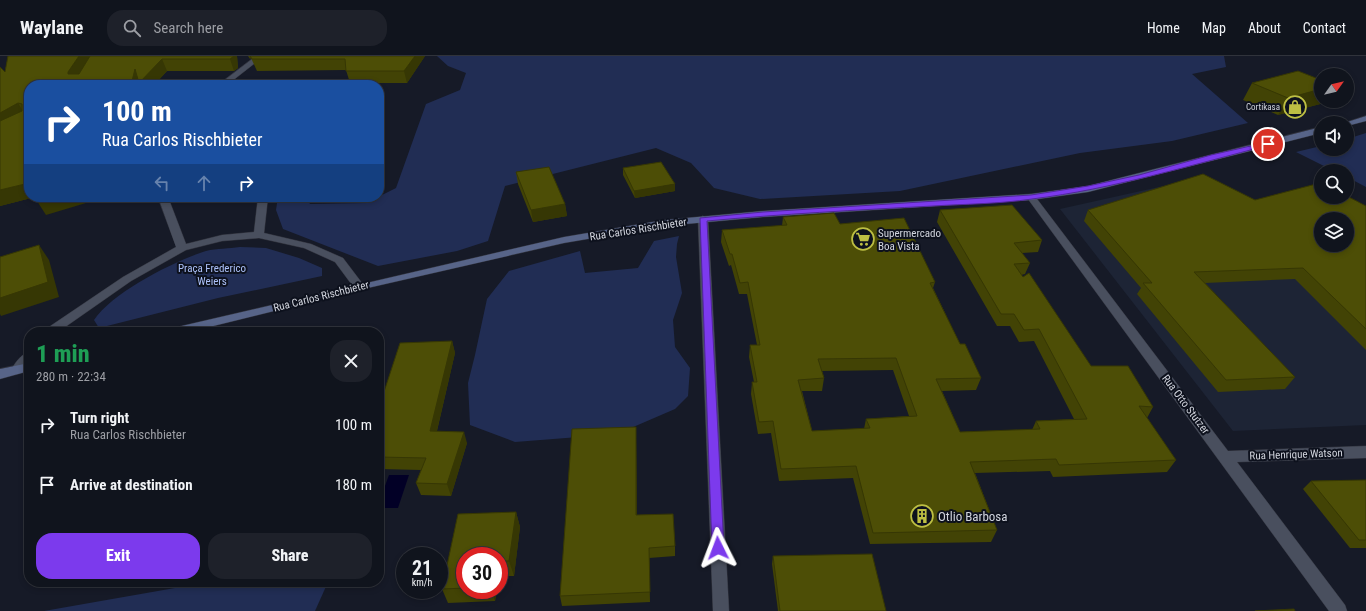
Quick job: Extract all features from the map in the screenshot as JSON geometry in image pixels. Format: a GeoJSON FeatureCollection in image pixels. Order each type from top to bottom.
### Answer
{"type":"FeatureCollection","features":[{"type":"Feature","properties":{"kind":"street"},"geometry":{"type":"LineString","coordinates":[[230,80],[260,56]]}},
{"type":"Feature","properties":{"kind":"street"},"geometry":{"type":"LineString","coordinates":[[1354,122],[1366,118]]}},
{"type":"Feature","properties":{"kind":"street","name":"Rua Carlos Rischbieter"},"geometry":{"type":"LineString","coordinates":[[194,327],[564,240],[664,223],[703,219],[1031,197],[1088,188],[1140,177],[1314,132]]}},
{"type":"Feature","properties":{"kind":"street","name":"Rua Otto Stutzer"},"geometry":{"type":"LineString","coordinates":[[1031,197],[1339,611]]}},
{"type":"Feature","properties":{"kind":"street"},"geometry":{"type":"LineString","coordinates":[[165,202],[182,248]]}},
{"type":"Feature","properties":{"kind":"street"},"geometry":{"type":"LineString","coordinates":[[259,235],[262,202]]}},
{"type":"Feature","properties":{"kind":"street"},"geometry":{"type":"LineString","coordinates":[[703,219],[721,611]]}},
{"type":"Feature","properties":{"kind":"street"},"geometry":{"type":"LineString","coordinates":[[57,327],[127,279],[182,248],[222,238],[259,235],[307,246],[339,260],[359,287]]}},
{"type":"Feature","properties":{"kind":"street"},"geometry":{"type":"LineString","coordinates":[[0,374],[23,368]]}},
{"type":"Feature","properties":{"kind":"street","name":"Rua Henrique Watson"},"geometry":{"type":"LineString","coordinates":[[1225,457],[1366,452]]}},
{"type":"Feature","properties":{"kind":"shaded area"},"geometry":{"type":"Polygon","coordinates":[[[1195,179],[1314,241],[1314,252],[1340,252],[1366,262],[1366,425],[1233,431],[1060,209],[1195,179]]]}},
{"type":"Feature","properties":{"kind":"shaded area"},"geometry":{"type":"Polygon","coordinates":[[[389,475],[409,475],[398,508],[384,508],[384,488],[389,475]]]}},
{"type":"Feature","properties":{"kind":"green space"},"geometry":{"type":"Polygon","coordinates":[[[437,56],[1224,56],[1226,67],[1192,74],[1248,123],[1172,141],[1080,153],[900,191],[760,199],[714,188],[691,163],[656,148],[505,186],[488,241],[457,251],[378,266],[283,229],[276,210],[277,202],[309,202],[310,204],[384,202],[384,194],[396,188],[426,104],[460,90],[466,73],[448,66],[437,56]]]}},
{"type":"Feature","properties":{"kind":"green space"},"geometry":{"type":"Polygon","coordinates":[[[1366,133],[1366,187],[1354,181],[1354,164],[1320,164],[1296,152],[1314,148],[1314,156],[1354,156],[1354,137],[1366,133]]]}},
{"type":"Feature","properties":{"kind":"green space"},"geometry":{"type":"Polygon","coordinates":[[[679,236],[676,257],[682,293],[673,320],[675,347],[690,368],[688,396],[675,409],[617,434],[515,442],[470,425],[468,383],[487,299],[509,271],[580,251],[585,273],[638,268],[654,241],[679,236]]]}},
{"type":"Feature","properties":{"kind":"green space","name":"Praça Frederico Weiers"},"geometry":{"type":"Polygon","coordinates":[[[240,247],[266,248],[299,258],[322,268],[322,276],[218,298],[98,327],[94,320],[103,309],[129,288],[178,262],[214,249],[240,247]]]}},
{"type":"Feature","properties":{"kind":"green space"},"geometry":{"type":"Polygon","coordinates":[[[181,587],[326,587],[315,611],[44,611],[181,587]]]}},
{"type":"Feature","properties":{"kind":"building"},"geometry":{"type":"Polygon","coordinates":[[[8,56],[79,56],[68,74],[79,74],[90,56],[234,56],[230,59],[162,59],[142,80],[138,80],[135,69],[132,80],[24,80],[24,184],[0,190],[0,121],[22,111],[22,104],[18,103],[0,113],[0,67],[5,72],[8,56]]]}},
{"type":"Feature","properties":{"kind":"building"},"geometry":{"type":"Polygon","coordinates":[[[250,56],[415,56],[404,71],[346,71],[345,59],[252,59],[250,56]]]}},
{"type":"Feature","properties":{"kind":"building"},"geometry":{"type":"Polygon","coordinates":[[[1298,71],[1314,77],[1314,91],[1288,98],[1252,83],[1298,71]]]}},
{"type":"Feature","properties":{"kind":"building"},"geometry":{"type":"Polygon","coordinates":[[[661,162],[675,184],[634,191],[623,168],[661,162]]]}},
{"type":"Feature","properties":{"kind":"building"},"geometry":{"type":"Polygon","coordinates":[[[549,167],[565,204],[531,210],[516,172],[549,167]]]}},
{"type":"Feature","properties":{"kind":"building"},"geometry":{"type":"Polygon","coordinates":[[[1203,174],[1255,200],[1314,185],[1314,204],[1354,204],[1354,200],[1366,206],[1366,329],[1303,268],[1194,272],[1295,377],[1226,380],[1143,283],[1152,283],[1088,210],[1203,174]]]}},
{"type":"Feature","properties":{"kind":"building"},"geometry":{"type":"Polygon","coordinates":[[[1012,205],[1042,240],[1014,243],[1030,263],[1014,264],[1023,277],[1029,273],[1091,366],[1128,366],[1153,407],[1139,406],[1176,460],[1059,465],[1056,459],[970,462],[997,530],[873,533],[856,466],[781,469],[773,421],[759,422],[752,382],[757,382],[750,345],[760,345],[748,282],[740,283],[732,254],[730,254],[722,230],[787,225],[783,217],[834,213],[840,224],[904,218],[935,282],[930,283],[960,344],[965,344],[981,378],[936,379],[960,432],[1040,429],[1036,421],[1087,419],[1039,329],[1024,330],[1014,314],[1001,314],[940,210],[1012,205]],[[896,358],[818,359],[824,378],[798,380],[812,431],[870,428],[866,419],[917,416],[896,358]]]}},
{"type":"Feature","properties":{"kind":"building"},"geometry":{"type":"Polygon","coordinates":[[[39,245],[48,282],[0,298],[0,257],[39,245]]]}},
{"type":"Feature","properties":{"kind":"building"},"geometry":{"type":"Polygon","coordinates":[[[452,341],[430,431],[464,432],[447,484],[416,483],[426,458],[384,457],[384,392],[400,343],[452,341]]]}},
{"type":"Feature","properties":{"kind":"building"},"geometry":{"type":"Polygon","coordinates":[[[636,427],[636,515],[673,514],[675,546],[649,548],[650,592],[560,596],[572,429],[636,427]]]}},
{"type":"Feature","properties":{"kind":"building"},"geometry":{"type":"Polygon","coordinates":[[[1366,480],[1366,540],[1359,540],[1311,481],[1366,480]]]}},
{"type":"Feature","properties":{"kind":"building"},"geometry":{"type":"Polygon","coordinates":[[[516,512],[509,561],[508,547],[456,547],[456,588],[448,589],[448,561],[458,514],[516,512]]]}},
{"type":"Feature","properties":{"kind":"building"},"geometry":{"type":"Polygon","coordinates":[[[872,554],[886,611],[780,611],[773,556],[872,554]]]}},
{"type":"Feature","properties":{"kind":"building"},"geometry":{"type":"Polygon","coordinates":[[[1294,609],[1295,611],[1255,611],[1294,609]]]}},
{"type":"Feature","properties":{"kind":"place","name":"Cortikasa"},"geometry":{"type":"Point","coordinates":[1295,107]}},
{"type":"Feature","properties":{"kind":"place","name":"Supermercado Boa Vista"},"geometry":{"type":"Point","coordinates":[863,239]}},
{"type":"Feature","properties":{"kind":"place","name":"Otlio Barbosa"},"geometry":{"type":"Point","coordinates":[922,516]}},
{"type":"Feature","properties":{"kind":"route"},"geometry":{"type":"LineString","coordinates":[[718,548],[703,219],[1031,197],[1088,188],[1140,177],[1268,144]]}}]}
